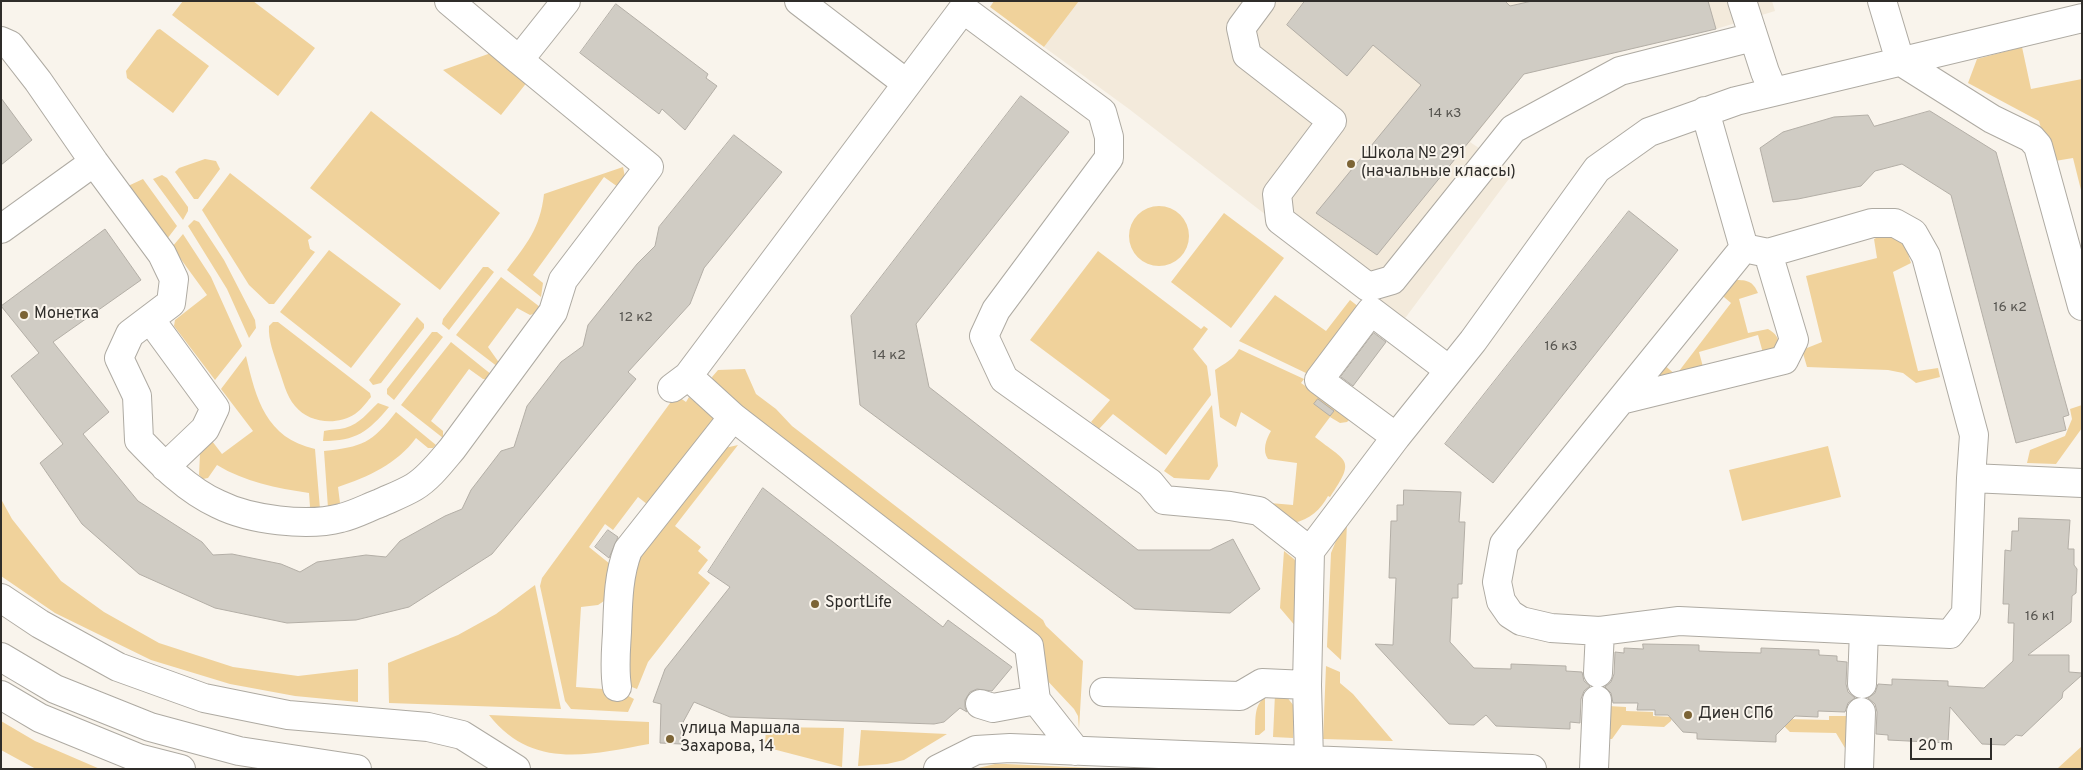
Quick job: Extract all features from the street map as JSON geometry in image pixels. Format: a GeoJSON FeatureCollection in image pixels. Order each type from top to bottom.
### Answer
{"type":"FeatureCollection","features":[{"type":"Feature","properties":{"kind":"street"},"geometry":{"type":"LineString","coordinates":[[1,41],[10,45],[32,74],[156,245],[174,279],[171,303],[130,334],[119,358],[138,396],[139,440],[165,467],[190,488],[218,505],[255,517],[286,522],[340,518],[415,487],[452,449],[553,312],[563,280],[649,166],[449,1]]}},
{"type":"Feature","properties":{"kind":"street"},"geometry":{"type":"LineString","coordinates":[[519,60],[566,1]]}},
{"type":"Feature","properties":{"kind":"street"},"geometry":{"type":"LineString","coordinates":[[799,1],[906,83]]}},
{"type":"Feature","properties":{"kind":"street"},"geometry":{"type":"LineString","coordinates":[[1261,1],[1241,28],[1247,55],[1332,121],[1277,194],[1280,220],[1368,287],[1392,280],[1514,129],[1620,71],[1753,37]]}},
{"type":"Feature","properties":{"kind":"street"},"geometry":{"type":"LineString","coordinates":[[1742,1],[1773,91]]}},
{"type":"Feature","properties":{"kind":"street"},"geometry":{"type":"LineString","coordinates":[[1882,1],[1900,61],[1992,119],[2031,138],[2038,146],[2082,306]]}},
{"type":"Feature","properties":{"kind":"street"},"geometry":{"type":"LineString","coordinates":[[1076,750],[1036,700],[1029,646],[734,416],[680,382],[966,5],[1102,112],[1109,137],[1109,158],[996,310],[984,336],[1004,379],[1150,484],[1164,500],[1230,506],[1259,511],[1310,551]]}},
{"type":"Feature","properties":{"kind":"street"},"geometry":{"type":"LineString","coordinates":[[1309,760],[1310,551],[1448,370],[1473,341],[1597,169],[1649,132],[1736,101],[2082,18]]}},
{"type":"Feature","properties":{"kind":"street"},"geometry":{"type":"LineString","coordinates":[[1621,400],[1784,360],[1794,340],[1756,251],[1705,111]]}},
{"type":"Feature","properties":{"kind":"street"},"geometry":{"type":"LineString","coordinates":[[1,229],[94,162]]}},
{"type":"Feature","properties":{"kind":"street"},"geometry":{"type":"LineString","coordinates":[[1872,223],[1895,223],[1914,233],[1926,256],[1974,434],[1966,613],[1950,634],[1679,621],[1600,631],[1551,628],[1521,621],[1510,614],[1501,601],[1496,582],[1504,544],[1621,400],[1756,251],[1872,223]]}},
{"type":"Feature","properties":{"kind":"street"},"geometry":{"type":"LineString","coordinates":[[1396,437],[1319,380],[1372,311],[1448,370]]}},
{"type":"Feature","properties":{"kind":"street"},"geometry":{"type":"LineString","coordinates":[[150,319],[215,408],[205,429],[165,467]]}},
{"type":"Feature","properties":{"kind":"street"},"geometry":{"type":"LineString","coordinates":[[617,687],[615,673],[618,595],[622,566],[628,550],[734,416]]}},
{"type":"Feature","properties":{"kind":"street"},"geometry":{"type":"LineString","coordinates":[[1971,478],[2082,483]]}},
{"type":"Feature","properties":{"kind":"street"},"geometry":{"type":"LineString","coordinates":[[1,598],[40,624],[118,667],[204,698],[288,715],[428,726],[462,735],[516,769]]}},
{"type":"Feature","properties":{"kind":"street"},"geometry":{"type":"LineString","coordinates":[[1862,684],[1864,630]]}},
{"type":"Feature","properties":{"kind":"street"},"geometry":{"type":"LineString","coordinates":[[1598,672],[1600,631]]}},
{"type":"Feature","properties":{"kind":"street"},"geometry":{"type":"LineString","coordinates":[[1,657],[55,689],[150,728],[239,751],[357,769]]}},
{"type":"Feature","properties":{"kind":"street"},"geometry":{"type":"LineString","coordinates":[[1104,692],[1240,696],[1262,683],[1308,685]]}},
{"type":"Feature","properties":{"kind":"street"},"geometry":{"type":"LineString","coordinates":[[1,694],[40,718],[138,758],[181,769]]}},
{"type":"Feature","properties":{"kind":"street"},"geometry":{"type":"LineString","coordinates":[[980,704],[993,708],[1036,700]]}},
{"type":"Feature","properties":{"kind":"street"},"geometry":{"type":"LineString","coordinates":[[1594,769],[1597,700]]}},
{"type":"Feature","properties":{"kind":"street"},"geometry":{"type":"LineString","coordinates":[[1859,769],[1861,712]]}},
{"type":"Feature","properties":{"kind":"street"},"geometry":{"type":"LineString","coordinates":[[938,769],[976,750],[1010,748],[1532,769]]}},
{"type":"Feature","properties":{"kind":"shaded area"},"geometry":{"type":"Polygon","coordinates":[[[183,1],[253,1],[315,48],[278,96],[172,15],[183,1]]]}},
{"type":"Feature","properties":{"kind":"shaded area"},"geometry":{"type":"Polygon","coordinates":[[[994,1],[1079,1],[1044,47],[990,7],[994,1]]]}},
{"type":"Feature","properties":{"kind":"shaded area","name":"Школа № 291 (начальные классы)"},"geometry":{"type":"Polygon","coordinates":[[[1079,1],[1772,1],[1775,11],[1716,29],[1524,74],[1470,142],[1514,172],[1403,321],[1129,109],[1044,47],[1079,1]]]}},
{"type":"Feature","properties":{"kind":"shaded area"},"geometry":{"type":"Polygon","coordinates":[[[160,29],[209,66],[173,113],[127,78],[126,71],[157,30],[160,29]]]}},
{"type":"Feature","properties":{"kind":"shaded area"},"geometry":{"type":"Polygon","coordinates":[[[2022,47],[2031,89],[2082,79],[2082,194],[2073,158],[2055,161],[2046,146],[2039,121],[1968,83],[1977,59],[2022,47]]]}},
{"type":"Feature","properties":{"kind":"shaded area"},"geometry":{"type":"Polygon","coordinates":[[[491,53],[528,81],[501,115],[443,70],[491,53]]]}},
{"type":"Feature","properties":{"kind":"shaded area"},"geometry":{"type":"Polygon","coordinates":[[[371,111],[500,213],[440,290],[310,188],[371,111]]]}},
{"type":"Feature","properties":{"kind":"shaded area"},"geometry":{"type":"Polygon","coordinates":[[[205,159],[216,161],[220,169],[198,199],[194,199],[175,172],[179,168],[205,159]]]}},
{"type":"Feature","properties":{"kind":"shaded area"},"geometry":{"type":"Polygon","coordinates":[[[623,167],[625,177],[618,187],[604,177],[533,275],[543,283],[541,297],[507,270],[532,235],[539,217],[544,194],[623,167]]]}},
{"type":"Feature","properties":{"kind":"shaded area"},"geometry":{"type":"Polygon","coordinates":[[[230,173],[312,237],[308,240],[310,249],[315,252],[274,304],[269,304],[249,285],[202,210],[230,173]]]}},
{"type":"Feature","properties":{"kind":"shaded area"},"geometry":{"type":"Polygon","coordinates":[[[162,175],[167,178],[188,207],[183,220],[153,179],[162,175]]]}},
{"type":"Feature","properties":{"kind":"shaded area"},"geometry":{"type":"Polygon","coordinates":[[[143,179],[177,226],[167,239],[128,186],[143,179]]]}},
{"type":"Feature","properties":{"kind":"shaded area"},"geometry":{"type":"Polygon","coordinates":[[[1153,206],[1165,206],[1176,211],[1184,219],[1189,230],[1187,248],[1176,261],[1165,266],[1153,266],[1142,261],[1134,253],[1129,242],[1129,230],[1134,219],[1142,211],[1153,206]]]}},
{"type":"Feature","properties":{"kind":"shaded area"},"geometry":{"type":"Polygon","coordinates":[[[1224,213],[1284,258],[1231,328],[1171,282],[1224,213]]]}},
{"type":"Feature","properties":{"kind":"shaded area"},"geometry":{"type":"Polygon","coordinates":[[[194,220],[199,222],[224,260],[255,320],[256,328],[249,338],[227,289],[188,226],[194,220]]]}},
{"type":"Feature","properties":{"kind":"shaded area"},"geometry":{"type":"Polygon","coordinates":[[[183,234],[211,277],[242,346],[215,380],[174,326],[175,320],[207,295],[172,247],[183,234]]]}},
{"type":"Feature","properties":{"kind":"shaded area"},"geometry":{"type":"Polygon","coordinates":[[[1884,234],[1896,237],[1903,243],[1911,263],[1893,272],[1918,371],[1938,368],[1940,377],[1916,383],[1903,373],[1888,370],[1807,367],[1802,350],[1822,342],[1806,276],[1877,258],[1874,239],[1884,234]]]}},
{"type":"Feature","properties":{"kind":"shaded area"},"geometry":{"type":"Polygon","coordinates":[[[329,250],[401,304],[351,368],[280,312],[329,250]]]}},
{"type":"Feature","properties":{"kind":"shaded area"},"geometry":{"type":"Polygon","coordinates":[[[1098,251],[1201,329],[1204,326],[1208,329],[1193,349],[1207,366],[1211,395],[1166,455],[1113,414],[1099,429],[1091,422],[1110,400],[1030,340],[1098,251]]]}},
{"type":"Feature","properties":{"kind":"shaded area"},"geometry":{"type":"Polygon","coordinates":[[[483,267],[488,267],[494,272],[449,330],[442,324],[443,319],[483,267]]]}},
{"type":"Feature","properties":{"kind":"shaded area"},"geometry":{"type":"Polygon","coordinates":[[[501,277],[540,307],[536,313],[530,315],[517,308],[488,347],[500,364],[498,367],[456,335],[501,277]]]}},
{"type":"Feature","properties":{"kind":"shaded area"},"geometry":{"type":"Polygon","coordinates":[[[1735,280],[1749,282],[1758,293],[1739,299],[1748,333],[1768,329],[1776,336],[1779,347],[1763,353],[1758,335],[1699,352],[1703,367],[1660,383],[1650,376],[1663,364],[1676,375],[1731,303],[1718,292],[1735,280]]]}},
{"type":"Feature","properties":{"kind":"shaded area"},"geometry":{"type":"Polygon","coordinates":[[[1275,295],[1326,331],[1350,300],[1359,307],[1308,374],[1239,341],[1275,295]]]}},
{"type":"Feature","properties":{"kind":"shaded area"},"geometry":{"type":"Polygon","coordinates":[[[417,317],[424,324],[424,328],[381,383],[373,385],[369,380],[417,317]]]}},
{"type":"Feature","properties":{"kind":"shaded area"},"geometry":{"type":"Polygon","coordinates":[[[273,322],[278,322],[370,393],[371,397],[355,414],[340,420],[323,421],[301,412],[287,393],[272,347],[269,326],[273,322]]]}},
{"type":"Feature","properties":{"kind":"shaded area"},"geometry":{"type":"Polygon","coordinates":[[[432,332],[437,332],[443,337],[394,400],[387,394],[387,389],[432,332]]]}},
{"type":"Feature","properties":{"kind":"shaded area"},"geometry":{"type":"Polygon","coordinates":[[[451,342],[492,375],[488,379],[483,379],[469,369],[431,421],[443,431],[443,438],[401,405],[451,342]]]}},
{"type":"Feature","properties":{"kind":"shaded area"},"geometry":{"type":"Polygon","coordinates":[[[1239,349],[1304,379],[1301,383],[1351,418],[1347,422],[1340,423],[1330,417],[1315,437],[1340,457],[1345,467],[1343,475],[1330,497],[1328,496],[1314,513],[1299,522],[1293,523],[1270,503],[1293,505],[1297,463],[1268,459],[1265,445],[1271,431],[1241,412],[1236,427],[1220,417],[1215,370],[1231,359],[1239,349]]]}},
{"type":"Feature","properties":{"kind":"shaded area"},"geometry":{"type":"Polygon","coordinates":[[[246,356],[259,401],[274,426],[298,444],[315,449],[320,509],[310,507],[309,493],[261,484],[217,465],[208,478],[203,479],[199,475],[200,453],[212,441],[222,454],[253,431],[221,389],[246,356]]]}},
{"type":"Feature","properties":{"kind":"shaded area"},"geometry":{"type":"Polygon","coordinates":[[[745,369],[756,394],[776,409],[792,426],[1043,620],[1046,626],[1083,661],[1079,729],[1078,716],[1074,709],[1043,676],[714,385],[712,377],[718,370],[745,369]]]}},
{"type":"Feature","properties":{"kind":"shaded area"},"geometry":{"type":"Polygon","coordinates":[[[676,395],[686,402],[689,397],[713,417],[713,423],[652,508],[638,497],[613,530],[605,524],[589,547],[610,564],[607,599],[598,605],[581,607],[576,687],[617,690],[634,699],[628,712],[571,709],[565,701],[540,586],[542,578],[676,395]]]}},
{"type":"Feature","properties":{"kind":"shaded area"},"geometry":{"type":"Polygon","coordinates":[[[378,403],[389,407],[368,429],[353,437],[323,441],[324,431],[351,426],[378,403]]]}},
{"type":"Feature","properties":{"kind":"shaded area"},"geometry":{"type":"Polygon","coordinates":[[[1212,405],[1218,466],[1209,480],[1174,478],[1164,471],[1212,405]]]}},
{"type":"Feature","properties":{"kind":"shaded area"},"geometry":{"type":"Polygon","coordinates":[[[2082,405],[2082,428],[2056,464],[2027,463],[2030,450],[2065,436],[2072,419],[2070,409],[2082,405]]]}},
{"type":"Feature","properties":{"kind":"shaded area"},"geometry":{"type":"Polygon","coordinates":[[[396,412],[436,445],[433,448],[428,448],[416,438],[391,462],[360,479],[338,487],[340,503],[328,508],[324,451],[348,448],[365,442],[380,431],[396,412]]]}},
{"type":"Feature","properties":{"kind":"shaded area"},"geometry":{"type":"Polygon","coordinates":[[[738,445],[675,526],[701,547],[698,551],[708,560],[698,573],[710,583],[648,662],[637,689],[624,684],[631,566],[725,448],[738,445]]]}},
{"type":"Feature","properties":{"kind":"shaded area"},"geometry":{"type":"Polygon","coordinates":[[[1828,446],[1841,497],[1742,521],[1729,470],[1828,446]]]}},
{"type":"Feature","properties":{"kind":"shaded area"},"geometry":{"type":"Polygon","coordinates":[[[1,499],[12,519],[61,581],[104,612],[159,643],[233,667],[298,676],[358,669],[358,702],[295,696],[230,684],[151,660],[55,613],[1,576],[1,499]]]}},
{"type":"Feature","properties":{"kind":"shaded area"},"geometry":{"type":"Polygon","coordinates":[[[1347,523],[1341,660],[1327,647],[1331,553],[1338,536],[1347,523]]]}},
{"type":"Feature","properties":{"kind":"shaded area"},"geometry":{"type":"Polygon","coordinates":[[[1284,551],[1298,565],[1297,628],[1280,608],[1284,551]]]}},
{"type":"Feature","properties":{"kind":"shaded area"},"geometry":{"type":"Polygon","coordinates":[[[535,585],[561,709],[389,703],[388,663],[458,635],[496,614],[535,585]]]}},
{"type":"Feature","properties":{"kind":"shaded area"},"geometry":{"type":"Polygon","coordinates":[[[1326,666],[1340,672],[1340,683],[1353,694],[1393,741],[1323,739],[1326,666]]]}},
{"type":"Feature","properties":{"kind":"shaded area"},"geometry":{"type":"Polygon","coordinates":[[[1275,694],[1286,696],[1294,706],[1293,738],[1273,737],[1275,694]]]}},
{"type":"Feature","properties":{"kind":"shaded area"},"geometry":{"type":"Polygon","coordinates":[[[1265,697],[1265,730],[1259,735],[1255,735],[1257,709],[1265,697]]]}},
{"type":"Feature","properties":{"kind":"shaded area"},"geometry":{"type":"Polygon","coordinates":[[[1608,706],[1626,707],[1626,711],[1653,712],[1653,716],[1672,717],[1671,721],[1664,727],[1622,725],[1612,739],[1607,739],[1608,706]]]}},
{"type":"Feature","properties":{"kind":"shaded area"},"geometry":{"type":"Polygon","coordinates":[[[489,715],[649,722],[649,744],[583,754],[543,751],[524,744],[506,732],[489,715]]]}},
{"type":"Feature","properties":{"kind":"shaded area"},"geometry":{"type":"Polygon","coordinates":[[[1829,716],[1849,716],[1848,748],[1845,748],[1836,733],[1790,732],[1785,727],[1786,719],[1829,720],[1829,716]]]}},
{"type":"Feature","properties":{"kind":"shaded area"},"geometry":{"type":"Polygon","coordinates":[[[1,721],[35,741],[100,769],[36,769],[1,750],[1,721]]]}},
{"type":"Feature","properties":{"kind":"shaded area"},"geometry":{"type":"Polygon","coordinates":[[[766,727],[844,728],[842,767],[765,747],[766,727]]]}},
{"type":"Feature","properties":{"kind":"shaded area"},"geometry":{"type":"Polygon","coordinates":[[[861,730],[947,734],[904,760],[887,764],[858,766],[861,730]]]}},
{"type":"Feature","properties":{"kind":"shaded area"},"geometry":{"type":"Polygon","coordinates":[[[2082,746],[2082,769],[2058,768],[2082,746]]]}},
{"type":"Feature","properties":{"kind":"shaded area"},"geometry":{"type":"Polygon","coordinates":[[[995,764],[1006,764],[1114,769],[974,769],[995,764]]]}},
{"type":"Feature","properties":{"kind":"building"},"geometry":{"type":"Polygon","coordinates":[[[1305,1],[1505,1],[1510,6],[1532,1],[1708,1],[1716,29],[1524,74],[1377,255],[1316,213],[1421,85],[1373,45],[1347,76],[1287,25],[1305,1]]]}},
{"type":"Feature","properties":{"kind":"building"},"geometry":{"type":"Polygon","coordinates":[[[616,4],[708,74],[706,78],[717,86],[685,130],[662,109],[659,114],[580,53],[616,4]]]}},
{"type":"Feature","properties":{"kind":"building"},"geometry":{"type":"Polygon","coordinates":[[[1021,96],[1069,132],[916,324],[929,387],[1138,550],[1210,550],[1233,539],[1260,589],[1230,613],[1135,609],[860,405],[851,316],[1021,96]]]}},
{"type":"Feature","properties":{"kind":"building"},"geometry":{"type":"Polygon","coordinates":[[[1,98],[32,140],[1,165],[1,98]]]}},
{"type":"Feature","properties":{"kind":"building"},"geometry":{"type":"Polygon","coordinates":[[[1930,111],[1996,152],[2069,415],[2063,417],[2066,430],[2016,443],[1951,195],[1902,164],[1875,171],[1861,186],[1798,199],[1773,202],[1760,148],[1783,132],[1834,117],[1868,115],[1874,126],[1930,111]]]}},
{"type":"Feature","properties":{"kind":"building"},"geometry":{"type":"Polygon","coordinates":[[[734,135],[782,172],[704,268],[690,304],[628,372],[636,379],[492,554],[409,607],[356,620],[287,623],[215,608],[139,574],[82,524],[40,463],[63,444],[11,376],[39,353],[1,306],[105,229],[141,280],[53,342],[109,412],[83,434],[138,501],[202,542],[213,555],[232,554],[281,564],[300,572],[317,562],[366,555],[386,557],[400,541],[445,516],[462,509],[471,490],[501,451],[514,447],[527,406],[561,362],[583,346],[588,325],[637,264],[655,246],[659,227],[734,135]]]}},
{"type":"Feature","properties":{"kind":"building"},"geometry":{"type":"Polygon","coordinates":[[[1629,211],[1678,250],[1493,483],[1445,444],[1629,211]]]}},
{"type":"Feature","properties":{"kind":"building"},"geometry":{"type":"Polygon","coordinates":[[[1374,333],[1386,342],[1353,386],[1341,377],[1374,333]]]}},
{"type":"Feature","properties":{"kind":"building"},"geometry":{"type":"Polygon","coordinates":[[[1318,399],[1334,411],[1330,416],[1314,404],[1318,399]]]}},
{"type":"Feature","properties":{"kind":"building","name":"SportLife"},"geometry":{"type":"Polygon","coordinates":[[[763,488],[943,627],[948,620],[1012,667],[992,691],[977,689],[970,692],[965,700],[967,712],[960,708],[944,722],[934,724],[730,717],[694,702],[681,726],[681,744],[660,743],[661,704],[653,702],[665,669],[730,587],[708,572],[763,488]]]}},
{"type":"Feature","properties":{"kind":"building"},"geometry":{"type":"Polygon","coordinates":[[[1404,490],[1461,492],[1459,522],[1465,522],[1462,584],[1458,584],[1458,598],[1452,598],[1450,642],[1474,668],[1511,669],[1511,664],[1566,666],[1566,671],[1582,672],[1584,681],[1590,686],[1584,691],[1581,699],[1580,723],[1570,722],[1570,729],[1496,726],[1486,715],[1474,725],[1449,724],[1375,644],[1393,645],[1396,578],[1389,578],[1391,521],[1397,521],[1397,505],[1403,505],[1404,490]]]}},
{"type":"Feature","properties":{"kind":"building"},"geometry":{"type":"Polygon","coordinates":[[[2019,518],[2070,520],[2068,549],[2074,549],[2074,565],[2077,569],[2076,593],[2072,596],[2071,622],[2028,655],[2069,655],[2069,672],[2082,673],[2082,675],[2063,692],[2062,698],[2022,736],[2016,735],[2005,745],[1982,744],[1950,707],[1948,743],[1888,740],[1888,735],[1876,734],[1877,712],[1875,704],[1868,698],[1875,693],[1878,684],[1892,685],[1892,679],[1948,681],[1948,686],[1984,688],[2013,661],[2014,623],[2008,623],[2009,604],[2003,604],[2005,550],[2011,551],[2012,531],[2018,531],[2019,518]]]}},
{"type":"Feature","properties":{"kind":"building"},"geometry":{"type":"Polygon","coordinates":[[[608,530],[618,537],[609,558],[595,547],[608,530]]]}},
{"type":"Feature","properties":{"kind":"building"},"geometry":{"type":"Polygon","coordinates":[[[1643,644],[1699,645],[1699,651],[1724,652],[1761,653],[1761,648],[1819,650],[1819,655],[1837,656],[1837,661],[1847,662],[1846,684],[1848,692],[1855,698],[1848,703],[1845,712],[1818,711],[1818,717],[1795,716],[1776,735],[1776,742],[1697,739],[1697,733],[1683,732],[1668,715],[1655,715],[1655,710],[1637,710],[1638,703],[1613,703],[1611,693],[1605,687],[1611,682],[1614,674],[1615,652],[1624,653],[1624,648],[1643,649],[1643,644]]]}},
{"type":"Feature","properties":{"kind":"place","name":"Школа № 291 (начальные классы)"},"geometry":{"type":"Point","coordinates":[1351,164]}},
{"type":"Feature","properties":{"kind":"place","name":"Монетка"},"geometry":{"type":"Point","coordinates":[24,315]}},
{"type":"Feature","properties":{"kind":"place","name":"SportLife"},"geometry":{"type":"Point","coordinates":[815,604]}},
{"type":"Feature","properties":{"kind":"place","name":"Диен СПб"},"geometry":{"type":"Point","coordinates":[1688,715]}},
{"type":"Feature","properties":{"kind":"place","name":"улица Маршала Захарова, 14"},"geometry":{"type":"Point","coordinates":[670,739]}}]}
